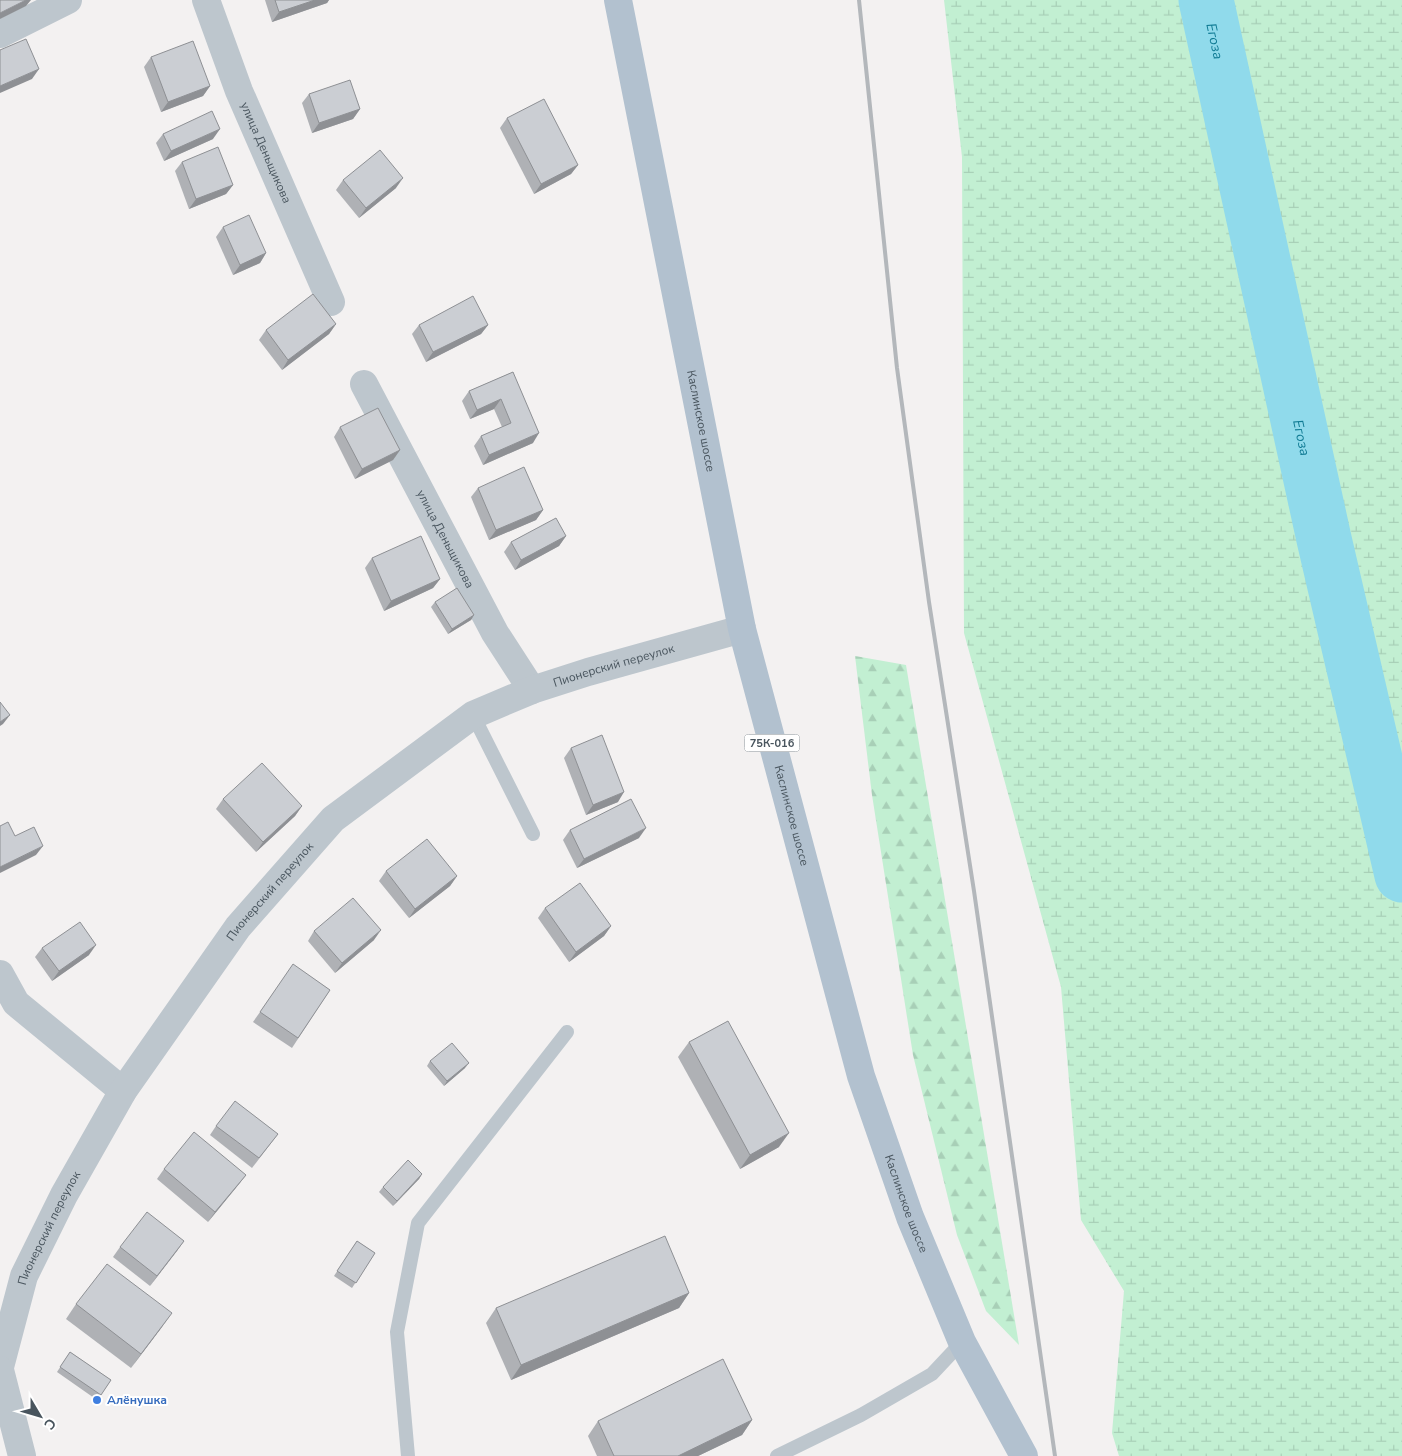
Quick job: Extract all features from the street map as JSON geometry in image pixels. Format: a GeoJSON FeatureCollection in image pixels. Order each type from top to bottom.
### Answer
{"type":"FeatureCollection","features":[{"type":"Feature","properties":{"kind":"main road","name":"Каслинское шоссе"},"geometry":{"type":"LineString","coordinates":[[618,0],[742,629],[861,1076],[910,1217],[962,1342],[1024,1456]]}},
{"type":"Feature","properties":{"kind":"street"},"geometry":{"type":"LineString","coordinates":[[0,34],[68,0]]}},
{"type":"Feature","properties":{"kind":"street","name":"улица Деньщикова"},"geometry":{"type":"LineString","coordinates":[[206,0],[239,91],[331,302]]}},
{"type":"Feature","properties":{"kind":"street","name":"улица Деньщикова"},"geometry":{"type":"LineString","coordinates":[[364,384],[495,633],[532,690]]}},
{"type":"Feature","properties":{"kind":"street","name":"Пионерский переулок"},"geometry":{"type":"LineString","coordinates":[[18,1455],[0,1369],[24,1276],[64,1195],[123,1091],[238,927],[333,819],[473,715],[532,690],[588,672],[742,629]]}},
{"type":"Feature","properties":{"kind":"street"},"geometry":{"type":"LineString","coordinates":[[0,974],[8,995],[123,1091]]}},
{"type":"Feature","properties":{"kind":"lane"},"geometry":{"type":"LineString","coordinates":[[473,715],[533,834]]}},
{"type":"Feature","properties":{"kind":"lane"},"geometry":{"type":"LineString","coordinates":[[408,1456],[397,1332],[418,1223],[568,1032]]}},
{"type":"Feature","properties":{"kind":"lane"},"geometry":{"type":"LineString","coordinates":[[777,1456],[861,1415],[932,1374],[962,1342]]}},
{"type":"Feature","properties":{"kind":"green space"},"geometry":{"type":"Polygon","coordinates":[[[944,0],[1402,0],[1402,1456],[1119,1456],[1112,1433],[1124,1291],[1081,1220],[1061,987],[964,633],[962,157],[944,0]]]}},
{"type":"Feature","properties":{"kind":"green space"},"geometry":{"type":"Polygon","coordinates":[[[855,656],[906,665],[1019,1345],[986,1311],[957,1235],[913,1055],[872,795],[855,656]]]}},
{"type":"Feature","properties":{"kind":"building"},"geometry":{"type":"Polygon","coordinates":[[[0,0],[26,0],[0,13],[0,0]]]}},
{"type":"Feature","properties":{"kind":"building"},"geometry":{"type":"Polygon","coordinates":[[[275,0],[315,0],[279,12],[275,0]]]}},
{"type":"Feature","properties":{"kind":"building"},"geometry":{"type":"Polygon","coordinates":[[[26,39],[39,69],[0,86],[0,50],[26,39]]]}},
{"type":"Feature","properties":{"kind":"building"},"geometry":{"type":"Polygon","coordinates":[[[193,41],[210,86],[168,102],[151,57],[193,41]]]}},
{"type":"Feature","properties":{"kind":"building"},"geometry":{"type":"Polygon","coordinates":[[[350,80],[360,109],[319,123],[309,94],[350,80]]]}},
{"type":"Feature","properties":{"kind":"building"},"geometry":{"type":"Polygon","coordinates":[[[544,99],[578,165],[541,184],[507,118],[544,99]]]}},
{"type":"Feature","properties":{"kind":"building"},"geometry":{"type":"Polygon","coordinates":[[[212,111],[220,129],[171,151],[163,134],[212,111]]]}},
{"type":"Feature","properties":{"kind":"building"},"geometry":{"type":"Polygon","coordinates":[[[218,147],[233,185],[196,199],[182,162],[218,147]]]}},
{"type":"Feature","properties":{"kind":"building"},"geometry":{"type":"Polygon","coordinates":[[[380,150],[403,178],[366,208],[343,180],[380,150]]]}},
{"type":"Feature","properties":{"kind":"building"},"geometry":{"type":"Polygon","coordinates":[[[249,215],[266,253],[240,265],[223,227],[249,215]]]}},
{"type":"Feature","properties":{"kind":"building"},"geometry":{"type":"Polygon","coordinates":[[[313,294],[336,324],[288,360],[266,330],[313,294]]]}},
{"type":"Feature","properties":{"kind":"building"},"geometry":{"type":"Polygon","coordinates":[[[473,296],[488,325],[433,352],[419,325],[473,296]]]}},
{"type":"Feature","properties":{"kind":"building"},"geometry":{"type":"Polygon","coordinates":[[[513,372],[539,433],[489,455],[481,436],[511,423],[501,399],[477,410],[469,391],[513,372]]]}},
{"type":"Feature","properties":{"kind":"building"},"geometry":{"type":"Polygon","coordinates":[[[378,408],[400,450],[362,469],[340,427],[378,408]]]}},
{"type":"Feature","properties":{"kind":"building"},"geometry":{"type":"Polygon","coordinates":[[[524,467],[543,510],[496,530],[478,488],[524,467]]]}},
{"type":"Feature","properties":{"kind":"building"},"geometry":{"type":"Polygon","coordinates":[[[556,518],[566,536],[521,560],[511,542],[556,518]]]}},
{"type":"Feature","properties":{"kind":"building"},"geometry":{"type":"Polygon","coordinates":[[[421,536],[440,579],[391,601],[372,558],[421,536]]]}},
{"type":"Feature","properties":{"kind":"building"},"geometry":{"type":"Polygon","coordinates":[[[457,588],[474,615],[452,629],[435,602],[457,588]]]}},
{"type":"Feature","properties":{"kind":"building"},"geometry":{"type":"Polygon","coordinates":[[[0,702],[10,715],[0,722],[0,702]]]}},
{"type":"Feature","properties":{"kind":"building"},"geometry":{"type":"Polygon","coordinates":[[[602,735],[624,792],[593,805],[571,748],[602,735]]]}},
{"type":"Feature","properties":{"kind":"building"},"geometry":{"type":"Polygon","coordinates":[[[262,763],[302,806],[263,842],[223,799],[262,763]]]}},
{"type":"Feature","properties":{"kind":"building"},"geometry":{"type":"Polygon","coordinates":[[[631,799],[646,828],[584,859],[570,830],[631,799]]]}},
{"type":"Feature","properties":{"kind":"building"},"geometry":{"type":"Polygon","coordinates":[[[8,822],[15,836],[34,827],[43,846],[0,867],[0,826],[8,822]]]}},
{"type":"Feature","properties":{"kind":"building"},"geometry":{"type":"Polygon","coordinates":[[[427,839],[457,876],[415,909],[386,871],[427,839]]]}},
{"type":"Feature","properties":{"kind":"building"},"geometry":{"type":"Polygon","coordinates":[[[580,883],[611,926],[576,952],[545,908],[580,883]]]}},
{"type":"Feature","properties":{"kind":"building"},"geometry":{"type":"Polygon","coordinates":[[[353,898],[381,930],[342,963],[314,931],[353,898]]]}},
{"type":"Feature","properties":{"kind":"building"},"geometry":{"type":"Polygon","coordinates":[[[80,922],[96,945],[59,971],[42,948],[80,922]]]}},
{"type":"Feature","properties":{"kind":"building"},"geometry":{"type":"Polygon","coordinates":[[[293,964],[330,990],[298,1038],[260,1012],[293,964]]]}},
{"type":"Feature","properties":{"kind":"building"},"geometry":{"type":"Polygon","coordinates":[[[728,1021],[789,1133],[750,1155],[689,1042],[728,1021]]]}},
{"type":"Feature","properties":{"kind":"building"},"geometry":{"type":"Polygon","coordinates":[[[452,1043],[469,1063],[447,1081],[430,1061],[452,1043]]]}},
{"type":"Feature","properties":{"kind":"building"},"geometry":{"type":"Polygon","coordinates":[[[235,1101],[278,1134],[259,1158],[216,1126],[235,1101]]]}},
{"type":"Feature","properties":{"kind":"building"},"geometry":{"type":"Polygon","coordinates":[[[194,1132],[246,1175],[215,1212],[164,1169],[194,1132]]]}},
{"type":"Feature","properties":{"kind":"building"},"geometry":{"type":"Polygon","coordinates":[[[408,1160],[422,1174],[397,1201],[383,1187],[408,1160]]]}},
{"type":"Feature","properties":{"kind":"building"},"geometry":{"type":"Polygon","coordinates":[[[147,1212],[184,1241],[157,1276],[120,1247],[147,1212]]]}},
{"type":"Feature","properties":{"kind":"building"},"geometry":{"type":"Polygon","coordinates":[[[665,1236],[689,1293],[521,1365],[496,1308],[665,1236]]]}},
{"type":"Feature","properties":{"kind":"building"},"geometry":{"type":"Polygon","coordinates":[[[357,1241],[375,1253],[356,1283],[337,1271],[357,1241]]]}},
{"type":"Feature","properties":{"kind":"building"},"geometry":{"type":"Polygon","coordinates":[[[107,1264],[172,1313],[141,1354],[76,1304],[107,1264]]]}},
{"type":"Feature","properties":{"kind":"building"},"geometry":{"type":"Polygon","coordinates":[[[70,1352],[111,1380],[101,1395],[60,1367],[70,1352]]]}},
{"type":"Feature","properties":{"kind":"building"},"geometry":{"type":"Polygon","coordinates":[[[723,1359],[752,1420],[678,1456],[614,1456],[598,1421],[723,1359]]]}},
{"type":"Feature","properties":{"kind":"waterway","name":"Егоза"},"geometry":{"type":"LineString","coordinates":[[1206,0],[1324,539],[1402,875]]}},
{"type":"Feature","properties":{"kind":"railway"},"geometry":{"type":"LineString","coordinates":[[859,0],[897,368],[929,602],[974,891],[1055,1456]]}},
{"type":"Feature","properties":{"kind":"place","name":"Алёнушка"},"geometry":{"type":"Point","coordinates":[97,1400]}}]}
